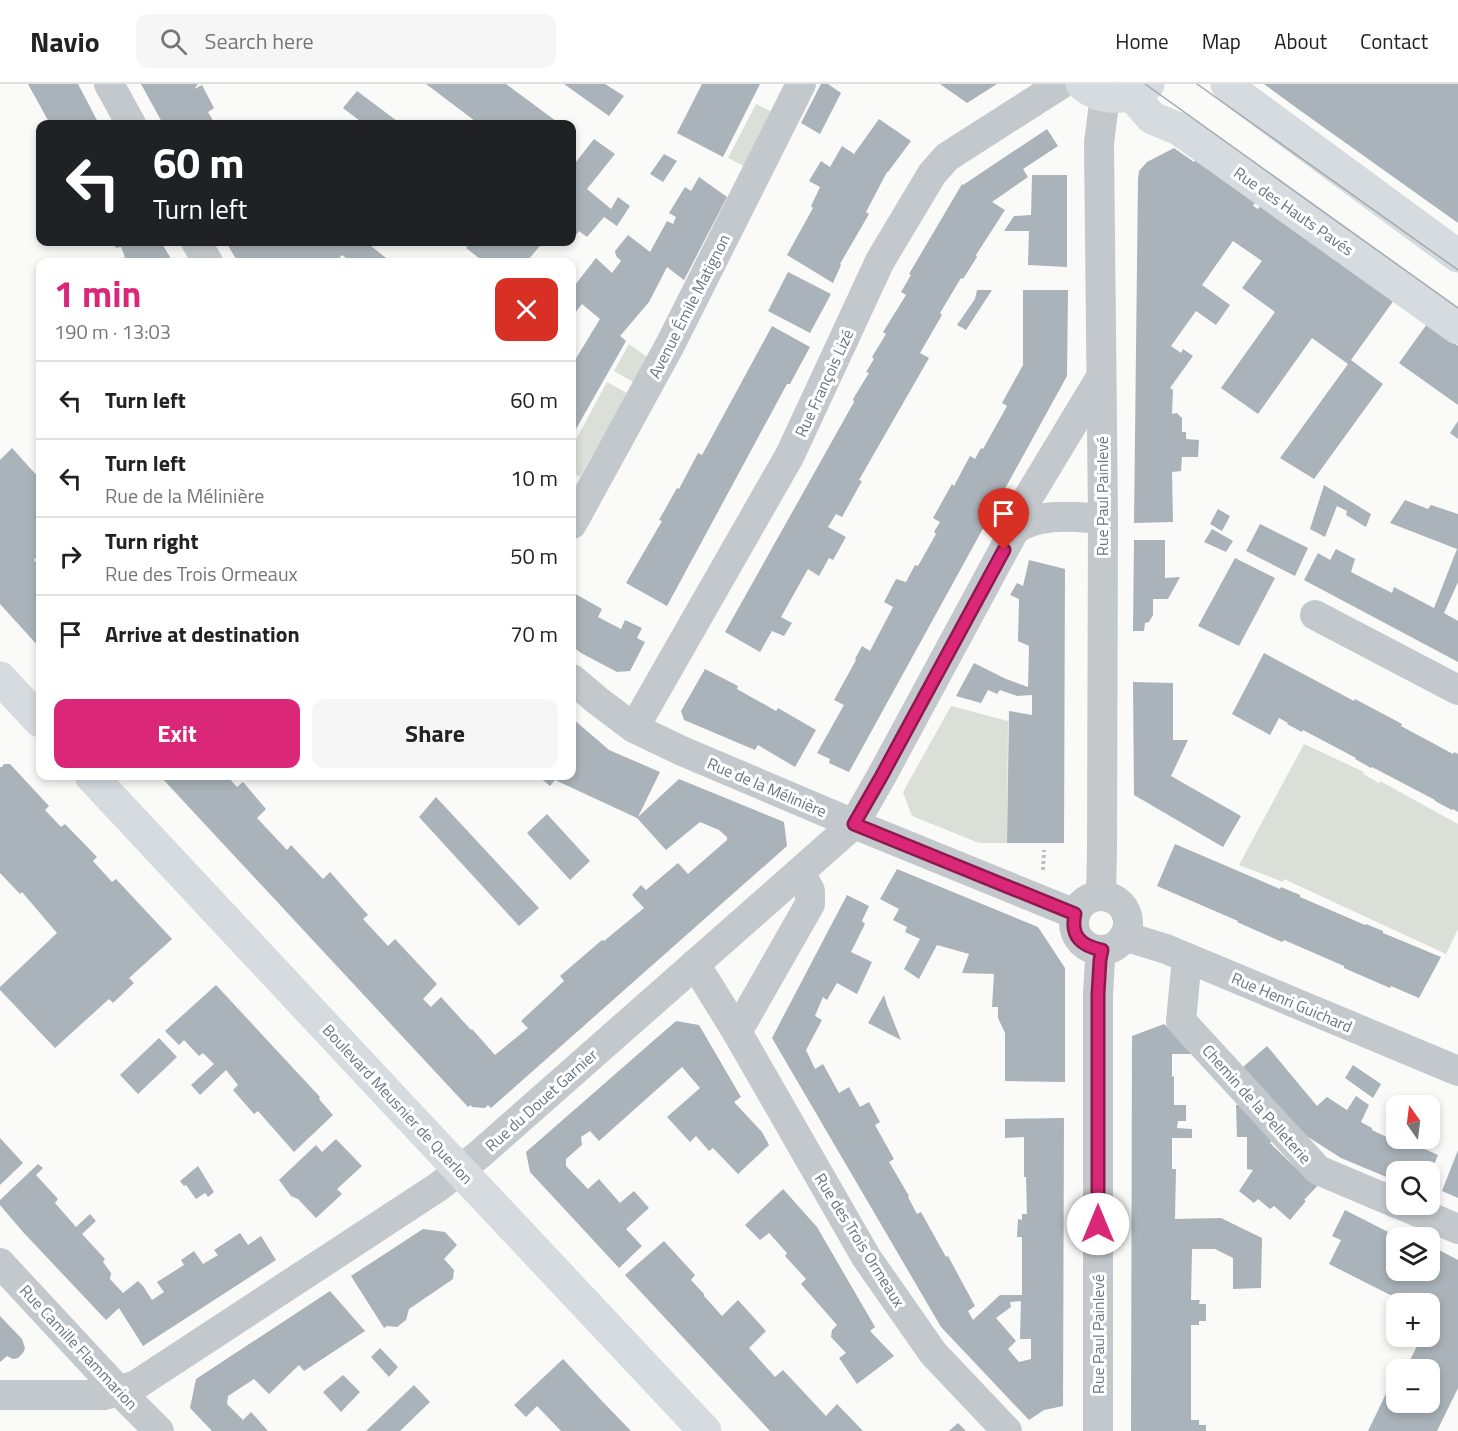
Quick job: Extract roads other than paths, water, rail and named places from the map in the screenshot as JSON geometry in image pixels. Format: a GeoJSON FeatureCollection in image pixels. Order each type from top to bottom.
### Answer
{"type":"FeatureCollection","features":[{"type":"Feature","properties":{"kind":"main road"},"geometry":{"type":"LineString","coordinates":[[1227,84],[1458,256]]}},
{"type":"Feature","properties":{"kind":"main road","name":"Rue des Hauts Pavés"},"geometry":{"type":"LineString","coordinates":[[1117,89],[1152,118],[1179,129],[1458,328]]}},
{"type":"Feature","properties":{"kind":"main road"},"geometry":{"type":"LineString","coordinates":[[3,687],[36,717]]}},
{"type":"Feature","properties":{"kind":"main road","name":"Boulevard Meusnier de Querlon"},"geometry":{"type":"LineString","coordinates":[[95,780],[705,1431]]}},
{"type":"Feature","properties":{"kind":"street"},"geometry":{"type":"LineString","coordinates":[[109,84],[129,120]]}},
{"type":"Feature","properties":{"kind":"street","name":"Avenue Émile Matignon"},"geometry":{"type":"LineString","coordinates":[[576,517],[670,345],[801,84]]}},
{"type":"Feature","properties":{"kind":"street","name":"Rue François Lizé"},"geometry":{"type":"LineString","coordinates":[[634,728],[790,455],[880,261],[932,174],[947,157],[1061,84]]}},
{"type":"Feature","properties":{"kind":"street","name":"Rue Paul Painlevé"},"geometry":{"type":"LineString","coordinates":[[1101,896],[1102,519],[1099,143],[1117,89]]}},
{"type":"Feature","properties":{"kind":"street"},"geometry":{"type":"LineString","coordinates":[[854,824],[1015,529],[1017,516],[1101,377]]}},
{"type":"Feature","properties":{"kind":"street"},"geometry":{"type":"LineString","coordinates":[[1015,529],[1025,523],[1050,516],[1102,519]]}},
{"type":"Feature","properties":{"kind":"street"},"geometry":{"type":"LineString","coordinates":[[1315,615],[1458,690]]}},
{"type":"Feature","properties":{"kind":"street","name":"Rue de la Mélinière"},"geometry":{"type":"LineString","coordinates":[[576,682],[634,728],[692,756],[1075,914]]}},
{"type":"Feature","properties":{"kind":"street","name":"Rue du Douet Garnier"},"geometry":{"type":"LineString","coordinates":[[0,1395],[104,1395],[136,1385],[425,1196],[480,1154],[854,824]]}},
{"type":"Feature","properties":{"kind":"street"},"geometry":{"type":"LineString","coordinates":[[737,1032],[810,904],[810,891],[800,872]]}},
{"type":"Feature","properties":{"kind":"street"},"geometry":{"type":"LineString","coordinates":[[1101,896],[1116,900],[1126,913],[1128,921],[1113,943],[1089,947],[1077,936],[1074,928],[1075,914],[1086,900],[1101,896]]}},
{"type":"Feature","properties":{"kind":"street","name":"Rue Paul Painlevé"},"geometry":{"type":"LineString","coordinates":[[1098,1431],[1098,994],[1100,960],[1113,943]]}},
{"type":"Feature","properties":{"kind":"street","name":"Rue Henri Guichard"},"geometry":{"type":"LineString","coordinates":[[1113,943],[1166,949],[1458,1071]]}},
{"type":"Feature","properties":{"kind":"street","name":"Chemin de la Pelleterie"},"geometry":{"type":"LineString","coordinates":[[1187,958],[1181,1021],[1318,1170],[1386,1199]]}},
{"type":"Feature","properties":{"kind":"street","name":"Rue des Trois Ormeaux"},"geometry":{"type":"LineString","coordinates":[[694,964],[737,1032],[866,1257],[933,1353],[1007,1431]]}},
{"type":"Feature","properties":{"kind":"street","name":"Chemin de la Pelleterie"},"geometry":{"type":"LineString","coordinates":[[1424,1215],[1458,1229]]}},
{"type":"Feature","properties":{"kind":"street","name":"Rue Camille Flammarion"},"geometry":{"type":"LineString","coordinates":[[0,1263],[159,1431]]}},
{"type":"Feature","properties":{"kind":"tram line"},"geometry":{"type":"LineString","coordinates":[[1145,84],[1458,308]]}},
{"type":"Feature","properties":{"kind":"tram line"},"geometry":{"type":"LineString","coordinates":[[1197,84],[1458,270]]}}]}
